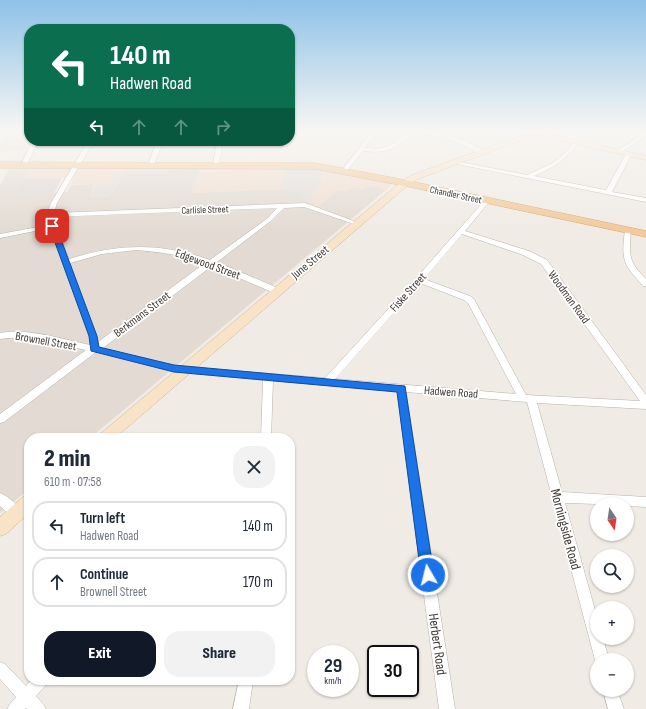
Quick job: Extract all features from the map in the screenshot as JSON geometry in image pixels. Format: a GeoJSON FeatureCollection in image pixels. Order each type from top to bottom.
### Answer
{"type":"FeatureCollection","features":[{"type":"Feature","properties":{"kind":"main road","name":"Chandler Street"},"geometry":{"type":"LineString","coordinates":[[0,165],[315,166],[404,183],[646,234]]}},
{"type":"Feature","properties":{"kind":"street"},"geometry":{"type":"LineString","coordinates":[[344,171],[350,163]]}},
{"type":"Feature","properties":{"kind":"street"},"geometry":{"type":"LineString","coordinates":[[455,163],[646,200]]}},
{"type":"Feature","properties":{"kind":"street","name":"June Street"},"geometry":{"type":"LineString","coordinates":[[111,433],[404,183],[415,177],[455,163]]}},
{"type":"Feature","properties":{"kind":"street"},"geometry":{"type":"LineString","coordinates":[[527,177],[557,163]]}},
{"type":"Feature","properties":{"kind":"street"},"geometry":{"type":"LineString","coordinates":[[608,193],[624,163]]}},
{"type":"Feature","properties":{"kind":"street"},"geometry":{"type":"LineString","coordinates":[[77,165],[54,203],[51,215],[52,226],[93,336],[95,349]]}},
{"type":"Feature","properties":{"kind":"street","name":"Fiske Street"},"geometry":{"type":"LineString","coordinates":[[327,382],[420,280],[487,201]]}},
{"type":"Feature","properties":{"kind":"street","name":"Carlisle Street"},"geometry":{"type":"LineString","coordinates":[[51,215],[304,205],[356,223]]}},
{"type":"Feature","properties":{"kind":"street","name":"Berkmans Street"},"geometry":{"type":"LineString","coordinates":[[0,420],[270,219],[282,206]]}},
{"type":"Feature","properties":{"kind":"street"},"geometry":{"type":"LineString","coordinates":[[0,236],[52,226]]}},
{"type":"Feature","properties":{"kind":"street"},"geometry":{"type":"LineString","coordinates":[[628,230],[626,260],[632,270],[646,284]]}},
{"type":"Feature","properties":{"kind":"street","name":"Woodman Road"},"geometry":{"type":"LineString","coordinates":[[462,232],[526,253],[544,262],[646,402]]}},
{"type":"Feature","properties":{"kind":"street","name":"Edgewood Street"},"geometry":{"type":"LineString","coordinates":[[66,262],[113,250],[142,248],[173,251],[211,262],[277,291]]}},
{"type":"Feature","properties":{"kind":"street","name":"Morningside Road"},"geometry":{"type":"LineString","coordinates":[[420,280],[471,301],[527,398],[557,497],[600,653]]}},
{"type":"Feature","properties":{"kind":"street","name":"Brownell Street"},"geometry":{"type":"LineString","coordinates":[[0,336],[11,334],[24,335],[95,349],[174,369],[186,369]]}},
{"type":"Feature","properties":{"kind":"street","name":"Hadwen Road"},"geometry":{"type":"LineString","coordinates":[[186,369],[401,389],[646,405]]}},
{"type":"Feature","properties":{"kind":"street"},"geometry":{"type":"LineString","coordinates":[[266,433],[268,376]]}},
{"type":"Feature","properties":{"kind":"street","name":"Herbert Road"},"geometry":{"type":"LineString","coordinates":[[401,389],[447,709]]}},
{"type":"Feature","properties":{"kind":"street"},"geometry":{"type":"LineString","coordinates":[[557,497],[646,502]]}},
{"type":"Feature","properties":{"kind":"street"},"geometry":{"type":"LineString","coordinates":[[0,498],[23,507],[0,528]]}},
{"type":"Feature","properties":{"kind":"street"},"geometry":{"type":"LineString","coordinates":[[0,669],[38,709]]}},
{"type":"Feature","properties":{"kind":"street"},"geometry":{"type":"LineString","coordinates":[[15,709],[37,685]]}},
{"type":"Feature","properties":{"kind":"street"},"geometry":{"type":"LineString","coordinates":[[241,709],[245,685]]}},
{"type":"Feature","properties":{"kind":"street"},"geometry":{"type":"LineString","coordinates":[[612,697],[616,709]]}},
{"type":"Feature","properties":{"kind":"shaded area"},"geometry":{"type":"Polygon","coordinates":[[[9,169],[32,169],[23,180],[17,195],[67,192],[71,185],[93,184],[110,196],[126,169],[200,169],[191,193],[305,188],[307,202],[318,206],[339,190],[345,191],[353,187],[371,185],[386,190],[96,433],[24,433],[24,493],[0,513],[0,186],[9,169]]]}},
{"type":"Feature","properties":{"kind":"shaded area"},"geometry":{"type":"Polygon","coordinates":[[[32,169],[126,169],[110,196],[90,197],[93,184],[71,185],[74,178],[24,178],[32,169]]]}},
{"type":"Feature","properties":{"kind":"shaded area"},"geometry":{"type":"Polygon","coordinates":[[[200,169],[324,170],[392,184],[386,190],[371,185],[363,190],[353,187],[345,191],[339,190],[318,206],[307,202],[301,203],[305,188],[191,193],[200,169]]]}},
{"type":"Feature","properties":{"kind":"shaded area"},"geometry":{"type":"Polygon","coordinates":[[[284,169],[322,170],[320,187],[313,191],[312,201],[300,202],[299,193],[287,193],[287,189],[281,187],[284,169]]]}},
{"type":"Feature","properties":{"kind":"shaded area"},"geometry":{"type":"Polygon","coordinates":[[[118,173],[122,173],[110,195],[91,195],[96,185],[111,184],[118,173]]]}},
{"type":"Feature","properties":{"kind":"shaded area"},"geometry":{"type":"Polygon","coordinates":[[[24,178],[62,178],[54,193],[16,195],[24,178]]]}},
{"type":"Feature","properties":{"kind":"route"},"geometry":{"type":"LineString","coordinates":[[52,226],[93,336],[95,349],[174,369],[401,389],[428,575]]}}]}
